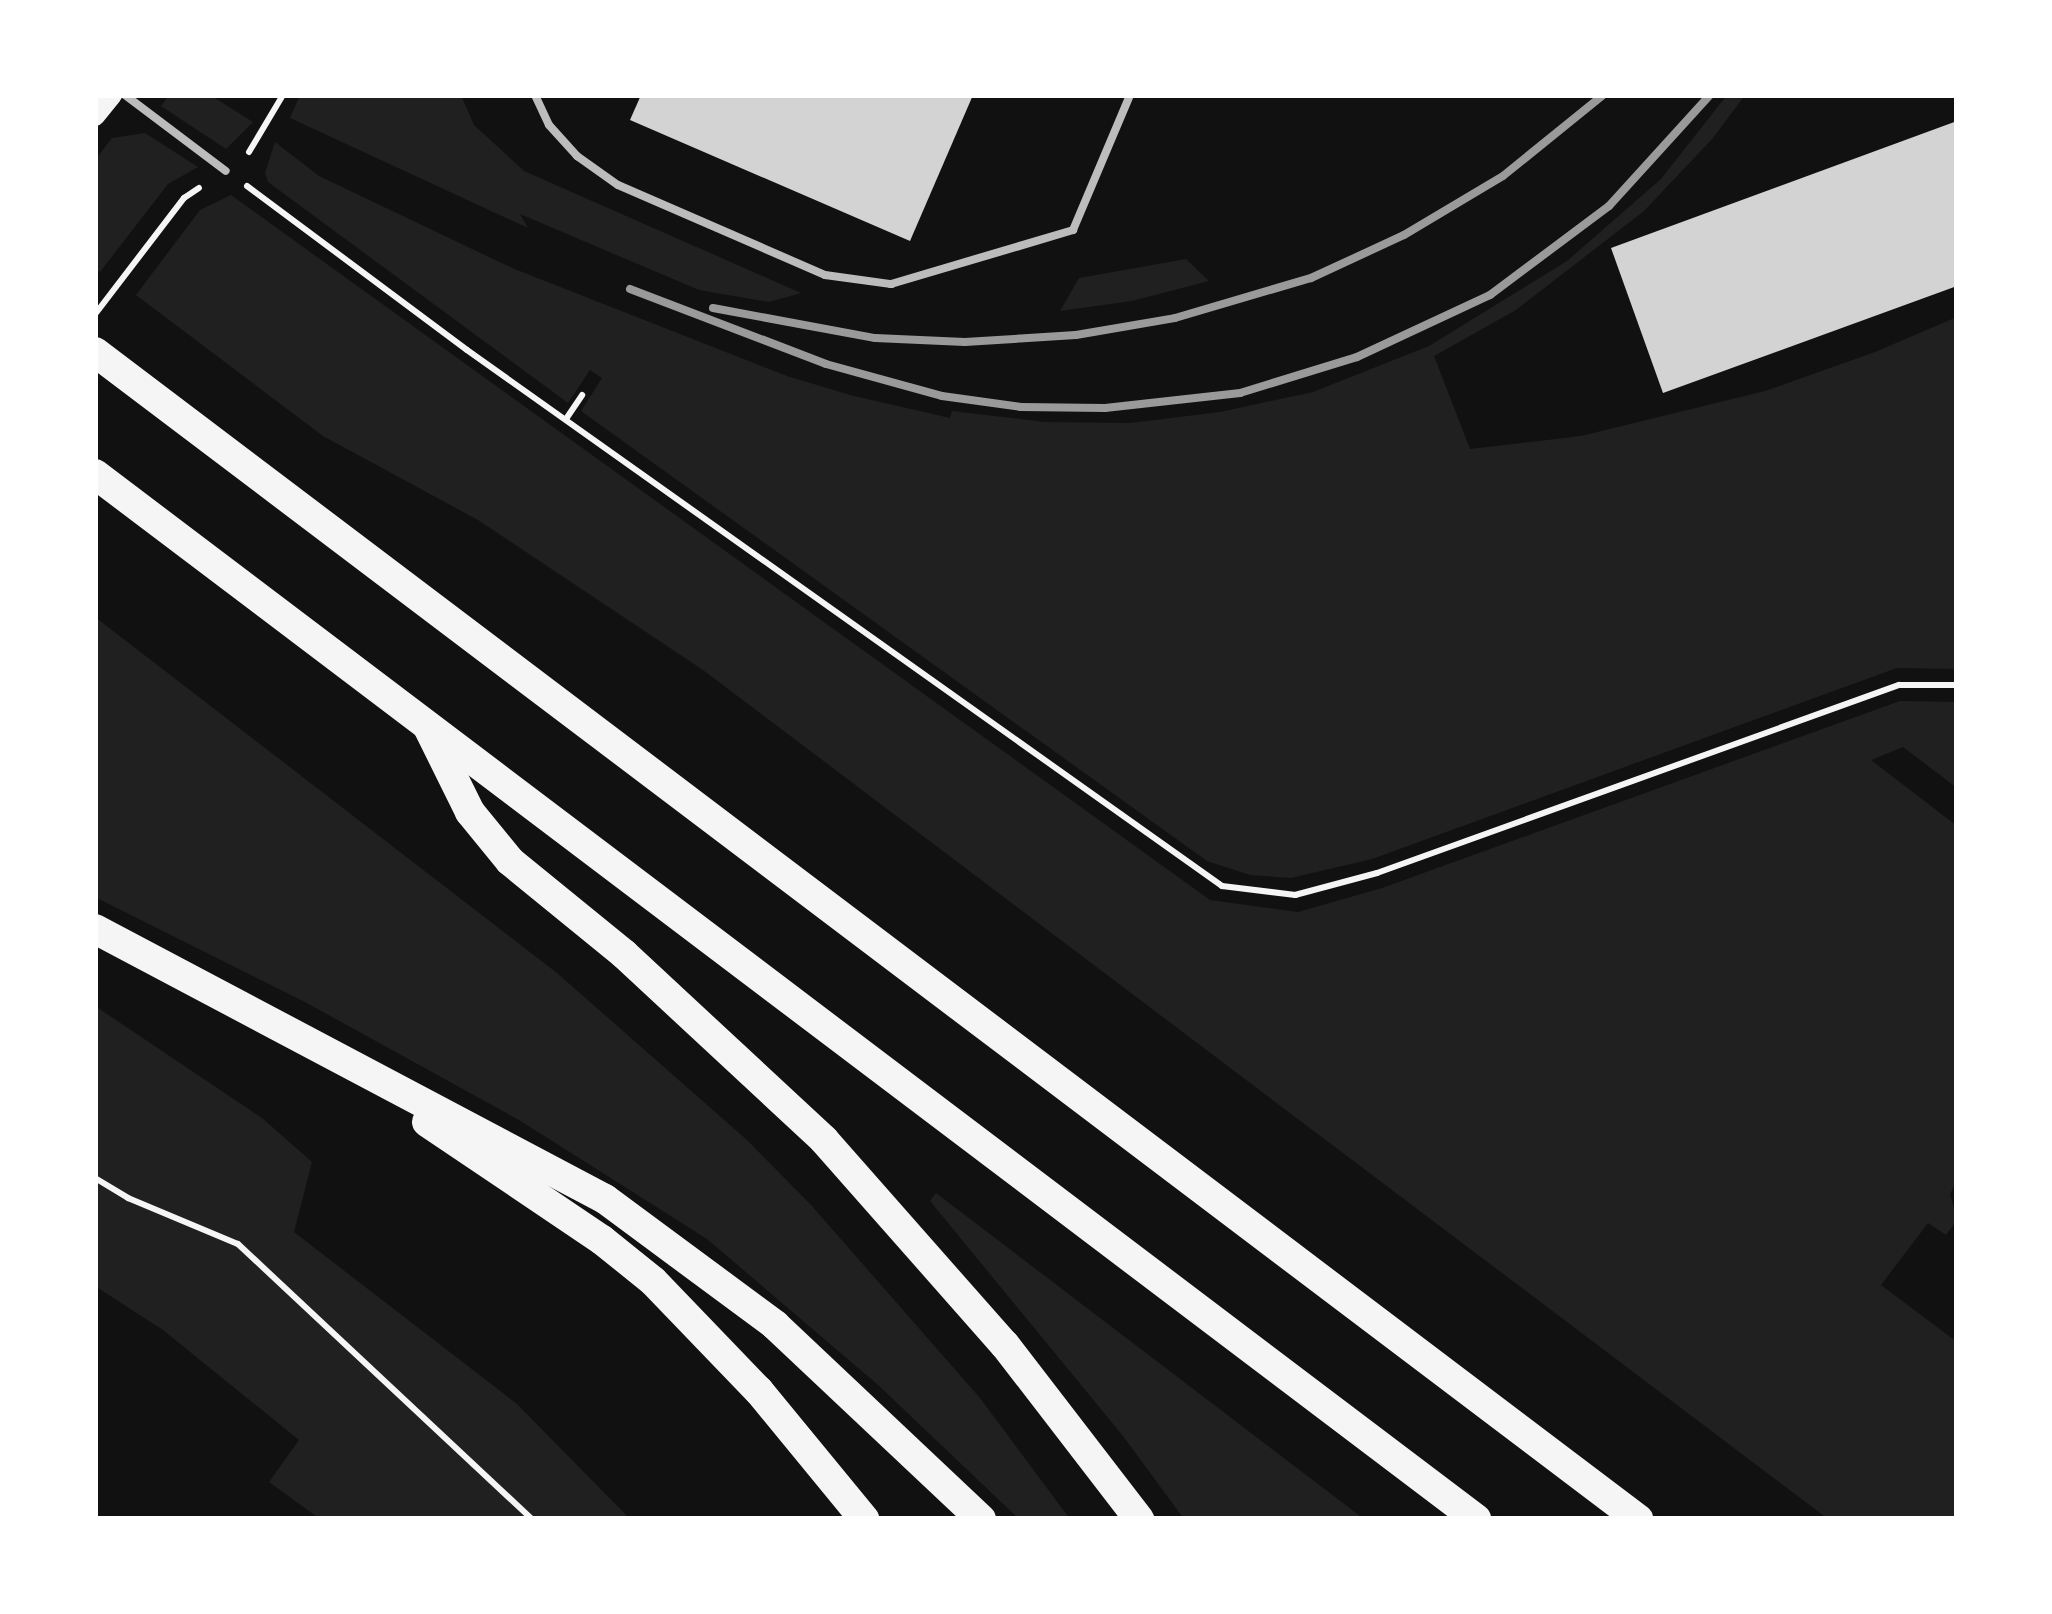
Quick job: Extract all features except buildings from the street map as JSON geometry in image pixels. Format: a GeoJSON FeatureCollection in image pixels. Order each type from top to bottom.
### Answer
{"type":"FeatureCollection","features":[{"type":"Feature","properties":{"kind":"highway"},"geometry":{"type":"LineString","coordinates":[[95,352],[1638,1519]]}},
{"type":"Feature","properties":{"kind":"highway"},"geometry":{"type":"LineString","coordinates":[[95,474],[1476,1519]]}},
{"type":"Feature","properties":{"kind":"highway"},"geometry":{"type":"LineString","coordinates":[[426,724],[470,812],[510,860],[624,954],[824,1140],[1005,1345],[1138,1519]]}},
{"type":"Feature","properties":{"kind":"highway"},"geometry":{"type":"LineString","coordinates":[[95,929],[605,1199],[698,1265],[816,1361],[981,1519]]}},
{"type":"Feature","properties":{"kind":"highway"},"geometry":{"type":"LineString","coordinates":[[327,1051],[602,1240],[653,1281],[759,1392],[864,1519]]}},
{"type":"Feature","properties":{"kind":"main road"},"geometry":{"type":"LineString","coordinates":[[95,116],[112,95]]}},
{"type":"Feature","properties":{"kind":"lane"},"geometry":{"type":"LineString","coordinates":[[125,95],[226,171]]}},
{"type":"Feature","properties":{"kind":"lane"},"geometry":{"type":"LineString","coordinates":[[535,95],[548,124],[577,156],[618,185],[826,275],[891,284],[1073,230],[1130,95]]}},
{"type":"Feature","properties":{"kind":"path"},"geometry":{"type":"LineString","coordinates":[[284,95],[252,150],[226,171],[566,419],[1222,886],[1295,895],[1361,878],[1899,685],[1957,685]]}},
{"type":"Feature","properties":{"kind":"path"},"geometry":{"type":"LineString","coordinates":[[95,314],[184,198]]}},
{"type":"Feature","properties":{"kind":"path"},"geometry":{"type":"LineString","coordinates":[[566,419],[582,396]]}},
{"type":"Feature","properties":{"kind":"path"},"geometry":{"type":"LineString","coordinates":[[95,1178],[128,1198],[238,1244],[532,1519]]}},
{"type":"Feature","properties":{"kind":"shaded area"},"geometry":{"type":"Polygon","coordinates":[[[169,95],[210,95],[253,122],[226,149],[161,106],[169,95]]]}},
{"type":"Feature","properties":{"kind":"shaded area"},"geometry":{"type":"Polygon","coordinates":[[[300,95],[461,95],[474,125],[524,171],[801,293],[769,302],[699,290],[520,214],[528,228],[290,118],[300,95]]]}},
{"type":"Feature","properties":{"kind":"shaded area"},"geometry":{"type":"Polygon","coordinates":[[[1727,95],[1745,95],[1713,138],[1644,211],[1516,310],[1434,356],[1470,449],[1581,436],[1765,391],[1875,352],[1957,317],[1957,669],[1897,668],[1372,859],[1291,878],[1250,875],[1207,861],[581,411],[602,378],[590,370],[568,403],[268,182],[265,173],[275,142],[319,176],[512,268],[787,376],[850,395],[950,418],[952,411],[1045,422],[1130,423],[1220,412],[1313,392],[1429,346],[1567,261],[1661,179],[1727,95]]]}},
{"type":"Feature","properties":{"kind":"shaded area"},"geometry":{"type":"Polygon","coordinates":[[[145,133],[198,167],[168,184],[100,272],[95,268],[95,160],[112,138],[145,133]]]}},
{"type":"Feature","properties":{"kind":"shaded area"},"geometry":{"type":"Polygon","coordinates":[[[231,195],[1210,900],[1298,912],[1382,888],[1900,701],[1957,702],[1957,788],[1903,747],[1871,760],[1957,826],[1957,1181],[1950,1194],[1957,1220],[1946,1235],[1928,1223],[1881,1285],[1957,1342],[1957,1519],[1828,1519],[703,670],[478,520],[323,436],[136,295],[200,210],[231,195]]]}},
{"type":"Feature","properties":{"kind":"shaded area"},"geometry":{"type":"Polygon","coordinates":[[[1186,259],[1209,281],[1132,301],[1060,311],[1079,278],[1186,259]]]}},
{"type":"Feature","properties":{"kind":"shaded area"},"geometry":{"type":"Polygon","coordinates":[[[95,617],[557,973],[747,1140],[811,1205],[980,1398],[1070,1519],[1019,1519],[877,1384],[707,1239],[519,1120],[305,1002],[95,897],[95,617]]]}},
{"type":"Feature","properties":{"kind":"shaded area"},"geometry":{"type":"Polygon","coordinates":[[[95,1006],[262,1118],[312,1162],[294,1232],[517,1404],[630,1519],[320,1519],[269,1482],[299,1440],[163,1330],[95,1286],[95,1006]]]}},
{"type":"Feature","properties":{"kind":"shaded area"},"geometry":{"type":"Polygon","coordinates":[[[936,1193],[1364,1519],[1184,1519],[1123,1436],[930,1201],[936,1193]]]}},
{"type":"Feature","properties":{"kind":"railway"},"geometry":{"type":"LineString","coordinates":[[713,308],[875,338],[965,342],[1076,335],[1175,318],[1311,278],[1404,235],[1503,176],[1603,95]]}},
{"type":"Feature","properties":{"kind":"railway"},"geometry":{"type":"LineString","coordinates":[[630,289],[826,364],[942,396],[1021,407],[1105,408],[1240,393],[1357,357],[1490,295],[1609,206],[1710,95]]}}]}
